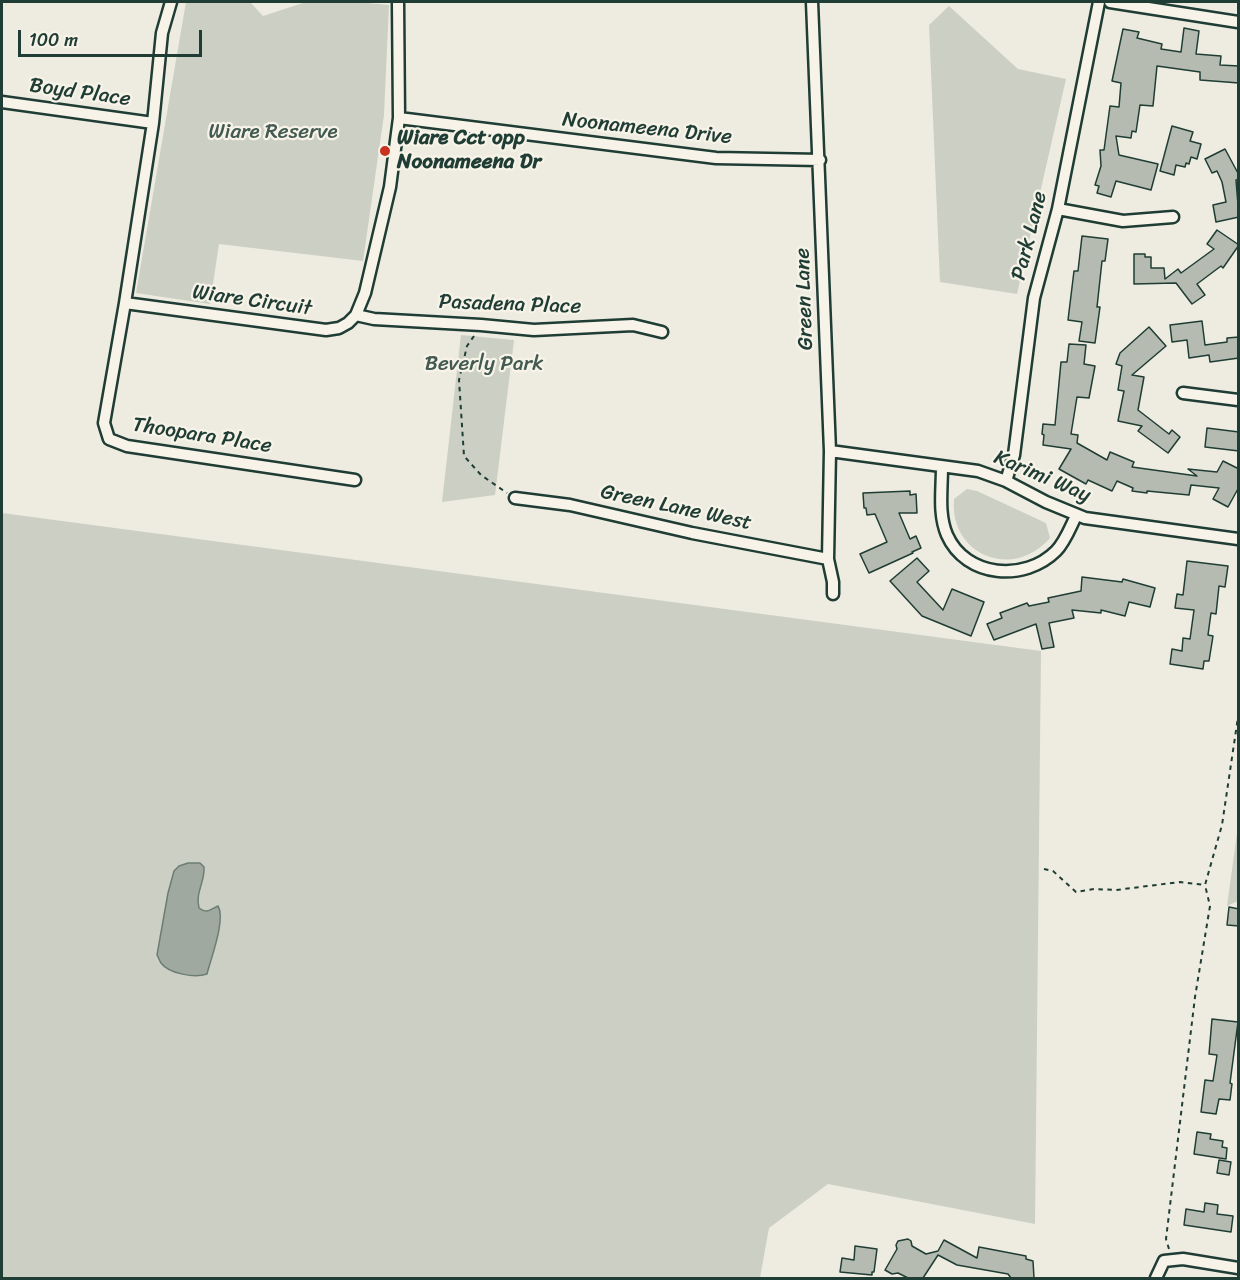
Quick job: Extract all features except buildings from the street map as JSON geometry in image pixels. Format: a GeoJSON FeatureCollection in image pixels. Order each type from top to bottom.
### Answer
{"type":"FeatureCollection","features":[{"type":"Feature","properties":{"kind":"street"},"geometry":{"type":"LineString","coordinates":[[125,303],[153,123],[162,33],[171,2]]}},
{"type":"Feature","properties":{"kind":"street"},"geometry":{"type":"LineString","coordinates":[[356,315],[364,293],[390,187],[399,118],[398,2]]}},
{"type":"Feature","properties":{"kind":"street","name":"Green Lane"},"geometry":{"type":"LineString","coordinates":[[812,2],[830,451],[828,559],[833,594]]}},
{"type":"Feature","properties":{"kind":"street","name":"Park Lane"},"geometry":{"type":"LineString","coordinates":[[1006,480],[1014,455],[1034,298],[1058,209],[1099,2]]}},
{"type":"Feature","properties":{"kind":"street"},"geometry":{"type":"LineString","coordinates":[[1110,2],[1239,22]]}},
{"type":"Feature","properties":{"kind":"street","name":"Boyd Place"},"geometry":{"type":"LineString","coordinates":[[2,102],[153,123]]}},
{"type":"Feature","properties":{"kind":"street","name":"Noonameena Drive"},"geometry":{"type":"LineString","coordinates":[[399,118],[716,158],[820,160]]}},
{"type":"Feature","properties":{"kind":"street"},"geometry":{"type":"LineString","coordinates":[[1058,209],[1123,221],[1173,216]]}},
{"type":"Feature","properties":{"kind":"street","name":"Wiare Circuit"},"geometry":{"type":"LineString","coordinates":[[125,303],[326,330],[339,328],[356,315]]}},
{"type":"Feature","properties":{"kind":"street","name":"Thoopara Place"},"geometry":{"type":"LineString","coordinates":[[125,303],[105,423],[109,439],[127,446],[355,480]]}},
{"type":"Feature","properties":{"kind":"street","name":"Pasadena Place"},"geometry":{"type":"LineString","coordinates":[[356,315],[374,319],[534,330],[633,325],[662,332]]}},
{"type":"Feature","properties":{"kind":"street"},"geometry":{"type":"LineString","coordinates":[[1183,393],[1239,400]]}},
{"type":"Feature","properties":{"kind":"street","name":"Karimi Way"},"geometry":{"type":"LineString","coordinates":[[830,451],[978,471],[1006,480],[1076,516],[1239,539]]}},
{"type":"Feature","properties":{"kind":"street"},"geometry":{"type":"LineString","coordinates":[[942,467],[942,517],[947,536],[959,552],[981,567],[999,572],[1014,572],[1039,564],[1060,547],[1076,516]]}},
{"type":"Feature","properties":{"kind":"street","name":"Green Lane West"},"geometry":{"type":"LineString","coordinates":[[514,498],[570,505],[692,533],[828,559]]}},
{"type":"Feature","properties":{"kind":"street"},"geometry":{"type":"LineString","coordinates":[[1156,1278],[1168,1261],[1183,1259],[1239,1268]]}},
{"type":"Feature","properties":{"kind":"path"},"geometry":{"type":"LineString","coordinates":[[481,325],[467,346],[459,380],[464,456],[481,474],[514,498]]}},
{"type":"Feature","properties":{"kind":"path"},"geometry":{"type":"LineString","coordinates":[[1168,1261],[1166,1239],[1195,997],[1210,906],[1205,885],[1222,825],[1239,717]]}},
{"type":"Feature","properties":{"kind":"path"},"geometry":{"type":"LineString","coordinates":[[1044,869],[1053,872],[1076,892],[1094,889],[1116,890],[1180,882],[1205,885]]}},
{"type":"Feature","properties":{"kind":"green space","name":"Wiare Reserve"},"geometry":{"type":"Polygon","coordinates":[[[186,2],[250,2],[263,16],[306,2],[389,5],[384,115],[363,261],[219,244],[210,304],[136,293],[186,2]]]}},
{"type":"Feature","properties":{"kind":"green space"},"geometry":{"type":"Polygon","coordinates":[[[949,6],[1018,69],[1066,79],[1017,294],[940,282],[929,25],[949,6]]]}},
{"type":"Feature","properties":{"kind":"green space","name":"Beverly Park"},"geometry":{"type":"Polygon","coordinates":[[[461,335],[514,340],[495,495],[442,502],[461,335]]]}},
{"type":"Feature","properties":{"kind":"green space"},"geometry":{"type":"Polygon","coordinates":[[[967,489],[977,491],[1046,523],[1050,538],[1035,551],[1019,558],[1002,559],[986,556],[972,547],[962,535],[955,519],[954,499],[967,489]]]}},
{"type":"Feature","properties":{"kind":"green space"},"geometry":{"type":"Polygon","coordinates":[[[2,513],[1041,651],[1035,1224],[828,1184],[769,1228],[760,1278],[2,1278],[2,513]]]}},
{"type":"Feature","properties":{"kind":"green space"},"geometry":{"type":"Polygon","coordinates":[[[1238,826],[1238,901],[1227,906],[1238,826]]]}},
{"type":"Feature","properties":{"kind":"shaded area"},"geometry":{"type":"Polygon","coordinates":[[[200,863],[204,867],[198,897],[199,908],[207,911],[218,906],[220,912],[219,929],[207,974],[202,975],[182,974],[170,970],[161,963],[157,955],[174,871],[179,866],[200,863]]]}},
{"type":"Feature","properties":{"kind":"place","name":"Wiare Cct opp Noonameena Dr"},"geometry":{"type":"Point","coordinates":[385,151]}}]}
